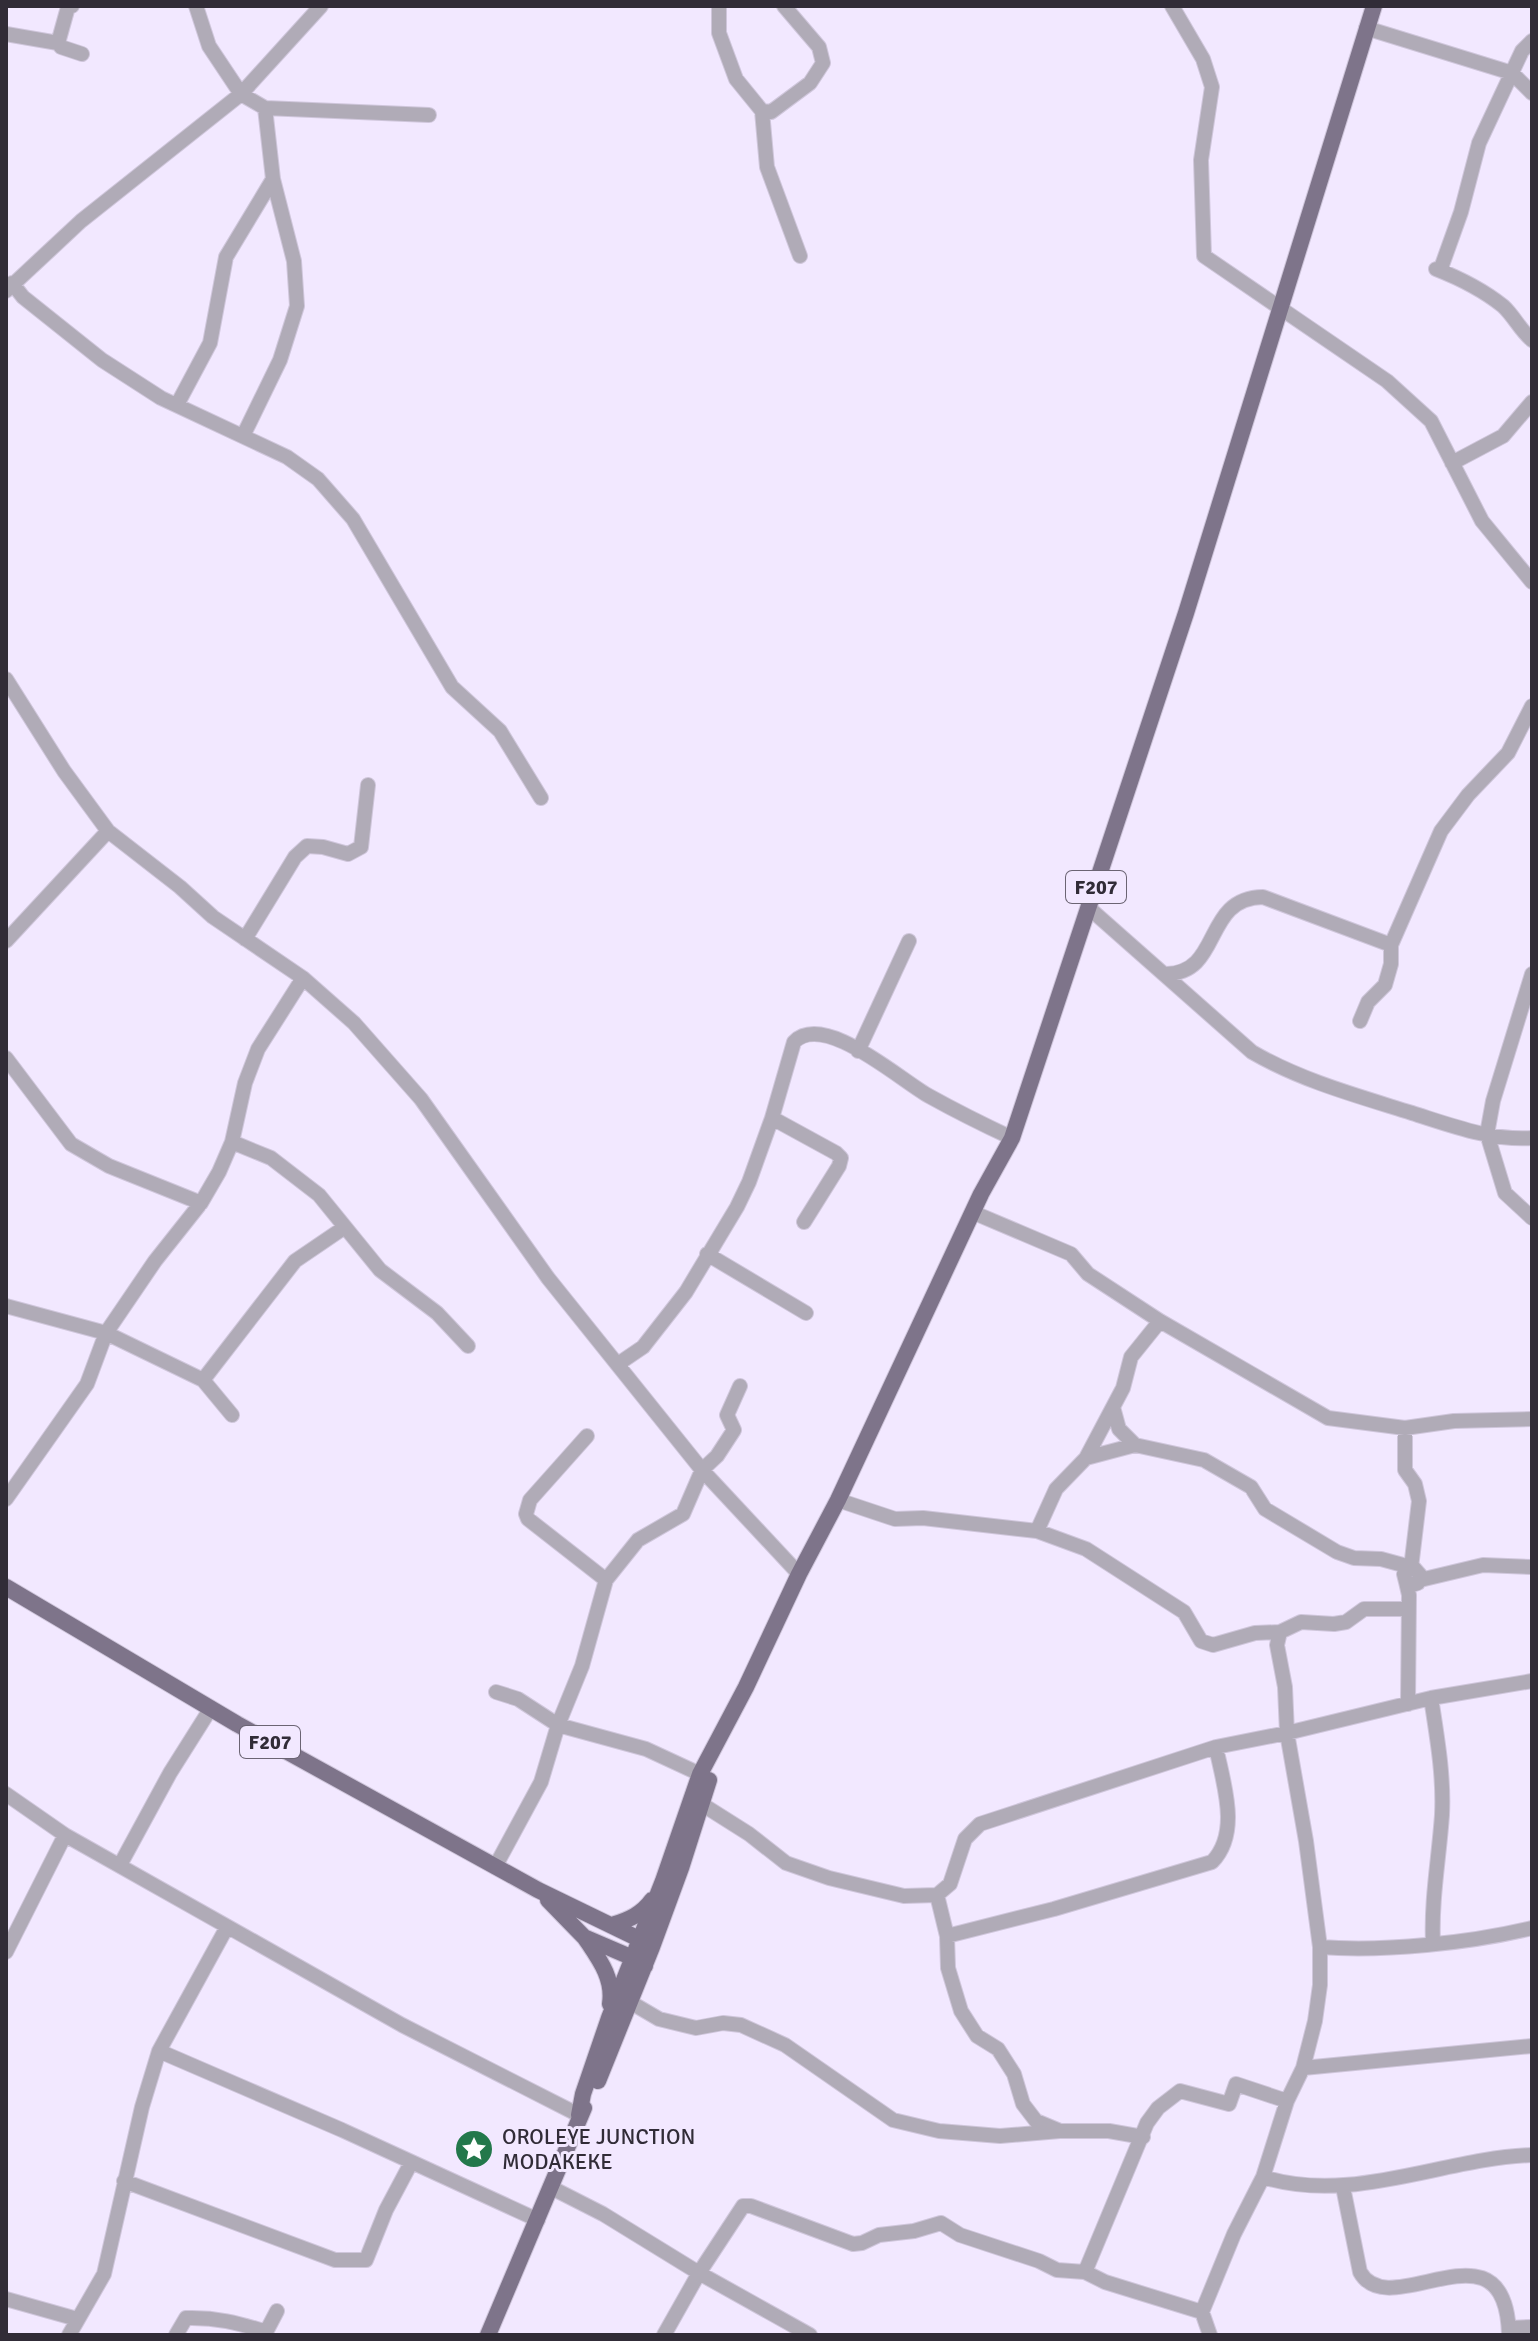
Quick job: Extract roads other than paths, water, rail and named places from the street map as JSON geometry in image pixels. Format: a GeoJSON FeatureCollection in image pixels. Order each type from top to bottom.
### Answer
{"type":"FeatureCollection","features":[{"type":"Feature","properties":{"kind":"main road","name":"F207"},"geometry":{"type":"LineString","coordinates":[[579,2115],[591,2098],[630,2002],[663,1881],[700,1774],[838,1500],[972,1212],[1012,1138],[1283,307],[1374,6]]}},
{"type":"Feature","properties":{"kind":"main road","name":"F207"},"geometry":{"type":"LineString","coordinates":[[6,1587],[211,1708],[495,1867],[612,1925],[643,1953]]}},
{"type":"Feature","properties":{"kind":"main road","name":"F207"},"geometry":{"type":"LineString","coordinates":[[488,2335],[579,2115],[609,2018],[643,1953],[681,1868],[724,1730]]}},
{"type":"Feature","properties":{"kind":"main road"},"geometry":{"type":"LineString","coordinates":[[612,1925],[629,1921],[645,1909],[663,1881]]}},
{"type":"Feature","properties":{"kind":"main road","name":"F207"},"geometry":{"type":"LineString","coordinates":[[538,1890],[584,1937],[643,1953]]}},
{"type":"Feature","properties":{"kind":"main road"},"geometry":{"type":"LineString","coordinates":[[584,1937],[602,1962],[610,1984],[609,2018]]}},
{"type":"Feature","properties":{"kind":"street"},"geometry":{"type":"LineString","coordinates":[[58,43],[68,7],[72,6]]}},
{"type":"Feature","properties":{"kind":"street"},"geometry":{"type":"LineString","coordinates":[[196,6],[209,46],[241,94],[265,108],[429,115]]}},
{"type":"Feature","properties":{"kind":"street"},"geometry":{"type":"LineString","coordinates":[[321,6],[241,94],[81,221],[9,287],[102,360],[161,398],[178,403],[287,457],[318,479],[353,519],[452,687],[500,731],[541,798]]}},
{"type":"Feature","properties":{"kind":"street"},"geometry":{"type":"LineString","coordinates":[[719,6],[719,33],[736,79],[762,111],[767,167],[800,256]]}},
{"type":"Feature","properties":{"kind":"street"},"geometry":{"type":"LineString","coordinates":[[1172,6],[1203,59],[1212,87],[1201,160],[1204,256],[1283,307],[1398,391],[1431,421],[1482,521],[1532,582]]}},
{"type":"Feature","properties":{"kind":"street"},"geometry":{"type":"LineString","coordinates":[[762,111],[771,112],[810,83],[823,63],[819,47],[787,7]]}},
{"type":"Feature","properties":{"kind":"street"},"geometry":{"type":"LineString","coordinates":[[1366,28],[1512,73],[1532,93]]}},
{"type":"Feature","properties":{"kind":"street"},"geometry":{"type":"LineString","coordinates":[[6,34],[58,43],[82,54]]}},
{"type":"Feature","properties":{"kind":"street"},"geometry":{"type":"LineString","coordinates":[[1532,41],[1522,51],[1479,143],[1461,212],[1441,268],[1436,269],[1465,282],[1505,308],[1532,340]]}},
{"type":"Feature","properties":{"kind":"street"},"geometry":{"type":"LineString","coordinates":[[243,436],[280,360],[297,306],[294,261],[273,179],[265,108]]}},
{"type":"Feature","properties":{"kind":"street"},"geometry":{"type":"LineString","coordinates":[[178,403],[210,343],[226,257],[273,179]]}},
{"type":"Feature","properties":{"kind":"street"},"geometry":{"type":"LineString","coordinates":[[1452,463],[1503,436],[1532,402]]}},
{"type":"Feature","properties":{"kind":"street"},"geometry":{"type":"LineString","coordinates":[[6,679],[64,771],[108,831],[213,917],[303,978],[354,1023],[421,1099],[548,1278],[702,1470],[799,1574]]}},
{"type":"Feature","properties":{"kind":"street"},"geometry":{"type":"LineString","coordinates":[[1360,1021],[1368,1002],[1385,985],[1391,964],[1391,945],[1441,831],[1468,795],[1508,753],[1532,706]]}},
{"type":"Feature","properties":{"kind":"street"},"geometry":{"type":"LineString","coordinates":[[245,939],[295,857],[307,846],[348,854],[361,847],[368,785]]}},
{"type":"Feature","properties":{"kind":"street"},"geometry":{"type":"LineString","coordinates":[[6,941],[108,831]]}},
{"type":"Feature","properties":{"kind":"street"},"geometry":{"type":"LineString","coordinates":[[1166,974],[1180,974],[1198,962],[1229,907],[1247,897],[1263,897],[1391,945]]}},
{"type":"Feature","properties":{"kind":"street"},"geometry":{"type":"LineString","coordinates":[[1089,908],[1166,974],[1195,1004],[1252,1052],[1279,1068],[1359,1096],[1487,1134],[1513,1139],[1532,1138]]}},
{"type":"Feature","properties":{"kind":"street"},"geometry":{"type":"LineString","coordinates":[[858,1051],[909,941]]}},
{"type":"Feature","properties":{"kind":"street"},"geometry":{"type":"LineString","coordinates":[[1532,974],[1493,1101],[1487,1134],[1505,1193],[1532,1218]]}},
{"type":"Feature","properties":{"kind":"street"},"geometry":{"type":"LineString","coordinates":[[6,1499],[87,1384],[106,1333],[155,1261],[201,1203],[219,1172],[232,1142],[245,1083],[258,1049],[303,978]]}},
{"type":"Feature","properties":{"kind":"street"},"geometry":{"type":"LineString","coordinates":[[618,1364],[643,1347],[686,1292],[737,1207],[772,1118],[794,1042],[801,1035],[825,1035],[879,1061],[925,1094],[1012,1138]]}},
{"type":"Feature","properties":{"kind":"street"},"geometry":{"type":"LineString","coordinates":[[6,1058],[71,1144],[109,1166],[201,1203]]}},
{"type":"Feature","properties":{"kind":"street"},"geometry":{"type":"LineString","coordinates":[[772,1118],[841,1158],[804,1222]]}},
{"type":"Feature","properties":{"kind":"street"},"geometry":{"type":"LineString","coordinates":[[232,1142],[271,1158],[319,1195],[380,1270],[437,1313],[468,1346]]}},
{"type":"Feature","properties":{"kind":"street"},"geometry":{"type":"LineString","coordinates":[[972,1212],[1071,1254],[1088,1274],[1160,1321],[1328,1418],[1405,1428],[1454,1421],[1532,1419]]}},
{"type":"Feature","properties":{"kind":"street"},"geometry":{"type":"LineString","coordinates":[[203,1380],[295,1261],[345,1227]]}},
{"type":"Feature","properties":{"kind":"street"},"geometry":{"type":"LineString","coordinates":[[707,1254],[806,1313]]}},
{"type":"Feature","properties":{"kind":"street"},"geometry":{"type":"LineString","coordinates":[[6,1306],[106,1333],[203,1380],[232,1415]]}},
{"type":"Feature","properties":{"kind":"street"},"geometry":{"type":"LineString","coordinates":[[1037,1531],[1056,1489],[1086,1458],[1123,1388],[1131,1357],[1160,1321]]}},
{"type":"Feature","properties":{"kind":"street"},"geometry":{"type":"LineString","coordinates":[[495,1867],[541,1782],[558,1725],[582,1666],[606,1580],[638,1540],[683,1514],[702,1470],[717,1456],[734,1430],[727,1415],[740,1386]]}},
{"type":"Feature","properties":{"kind":"street"},"geometry":{"type":"LineString","coordinates":[[1113,1407],[1119,1429],[1135,1445]]}},
{"type":"Feature","properties":{"kind":"street"},"geometry":{"type":"LineString","coordinates":[[1405,1428],[1405,1470],[1415,1484],[1419,1501],[1411,1576],[1408,1704]]}},
{"type":"Feature","properties":{"kind":"street"},"geometry":{"type":"LineString","coordinates":[[587,1436],[530,1500],[526,1514],[528,1519],[606,1580]]}},
{"type":"Feature","properties":{"kind":"street"},"geometry":{"type":"LineString","coordinates":[[1086,1458],[1135,1445],[1204,1460],[1251,1487],[1265,1509],[1337,1552],[1354,1558],[1381,1559],[1411,1576],[1448,1575],[1483,1565],[1532,1567]]}},
{"type":"Feature","properties":{"kind":"street"},"geometry":{"type":"LineString","coordinates":[[838,1500],[895,1519],[923,1518],[1037,1531],[1086,1549],[1184,1612],[1201,1641],[1213,1645],[1255,1633],[1280,1632],[1301,1622],[1346,1622],[1411,1576]]}},
{"type":"Feature","properties":{"kind":"street"},"geometry":{"type":"LineString","coordinates":[[1210,2335],[1202,2312],[1234,2234],[1263,2177],[1287,2101],[1303,2068],[1320,1985],[1320,1947],[1287,1733],[1285,1687],[1277,1645],[1280,1632]]}},
{"type":"Feature","properties":{"kind":"street"},"geometry":{"type":"LineString","coordinates":[[700,1803],[749,1834],[786,1863],[829,1878],[893,1894],[937,1895],[950,1884],[965,1839],[980,1824],[1216,1747],[1431,1698],[1532,1681]]}},
{"type":"Feature","properties":{"kind":"street"},"geometry":{"type":"LineString","coordinates":[[496,1692],[518,1699],[558,1725],[646,1749],[700,1774]]}},
{"type":"Feature","properties":{"kind":"street"},"geometry":{"type":"LineString","coordinates":[[1431,1698],[1440,1760],[1442,1811],[1431,1915],[1433,1943]]}},
{"type":"Feature","properties":{"kind":"street"},"geometry":{"type":"LineString","coordinates":[[120,1865],[170,1773],[211,1708]]}},
{"type":"Feature","properties":{"kind":"street"},"geometry":{"type":"LineString","coordinates":[[947,1936],[1054,1909],[1212,1862],[1222,1852],[1227,1825],[1226,1797],[1216,1747]]}},
{"type":"Feature","properties":{"kind":"street"},"geometry":{"type":"LineString","coordinates":[[6,1794],[65,1835],[227,1927],[402,2025],[579,2115]]}},
{"type":"Feature","properties":{"kind":"street"},"geometry":{"type":"LineString","coordinates":[[6,1952],[65,1835]]}},
{"type":"Feature","properties":{"kind":"street"},"geometry":{"type":"LineString","coordinates":[[937,1895],[947,1936],[948,1968],[961,2011],[977,2036],[998,2049],[1014,2074],[1023,2104],[1036,2121],[1060,2131]]}},
{"type":"Feature","properties":{"kind":"street"},"geometry":{"type":"LineString","coordinates":[[69,2335],[104,2274],[142,2107],[159,2051],[227,1927]]}},
{"type":"Feature","properties":{"kind":"street"},"geometry":{"type":"LineString","coordinates":[[1320,1947],[1478,1939],[1532,1928]]}},
{"type":"Feature","properties":{"kind":"street"},"geometry":{"type":"LineString","coordinates":[[630,2002],[659,2019],[696,2028],[723,2023],[741,2025],[785,2045],[893,2120],[939,2131],[1000,2136],[1109,2131],[1143,2137]]}},
{"type":"Feature","properties":{"kind":"street"},"geometry":{"type":"LineString","coordinates":[[1303,2068],[1532,2046]]}},
{"type":"Feature","properties":{"kind":"street"},"geometry":{"type":"LineString","coordinates":[[159,2051],[538,2220]]}},
{"type":"Feature","properties":{"kind":"street"},"geometry":{"type":"LineString","coordinates":[[1085,2272],[1147,2123],[1158,2108],[1180,2091],[1229,2104],[1236,2084],[1287,2101]]}},
{"type":"Feature","properties":{"kind":"street"},"geometry":{"type":"LineString","coordinates":[[1263,2177],[1278,2182],[1343,2187],[1474,2162],[1532,2155]]}},
{"type":"Feature","properties":{"kind":"street"},"geometry":{"type":"LineString","coordinates":[[124,2181],[335,2260],[366,2260],[386,2210],[411,2163]]}},
{"type":"Feature","properties":{"kind":"street"},"geometry":{"type":"LineString","coordinates":[[550,2187],[603,2214],[699,2273],[810,2335]]}},
{"type":"Feature","properties":{"kind":"street"},"geometry":{"type":"LineString","coordinates":[[1343,2187],[1360,2272],[1365,2282],[1375,2287],[1393,2287],[1443,2277],[1470,2276],[1488,2280],[1499,2289],[1505,2300],[1509,2332],[1532,2327]]}},
{"type":"Feature","properties":{"kind":"street"},"geometry":{"type":"LineString","coordinates":[[664,2335],[699,2273],[743,2206],[751,2206],[853,2244],[879,2235],[914,2231],[941,2223],[960,2235],[1057,2270],[1085,2272],[1105,2282],[1202,2312]]}},
{"type":"Feature","properties":{"kind":"street"},"geometry":{"type":"LineString","coordinates":[[6,2299],[77,2319]]}},
{"type":"Feature","properties":{"kind":"street"},"geometry":{"type":"LineString","coordinates":[[176,2335],[186,2318],[205,2317],[237,2322],[265,2334],[277,2311]]}},
{"type":"Feature","properties":{"kind":"place","name":"OROLEYE JUNCTION MODAKEKE"},"geometry":{"type":"Point","coordinates":[474,2149]}}]}
